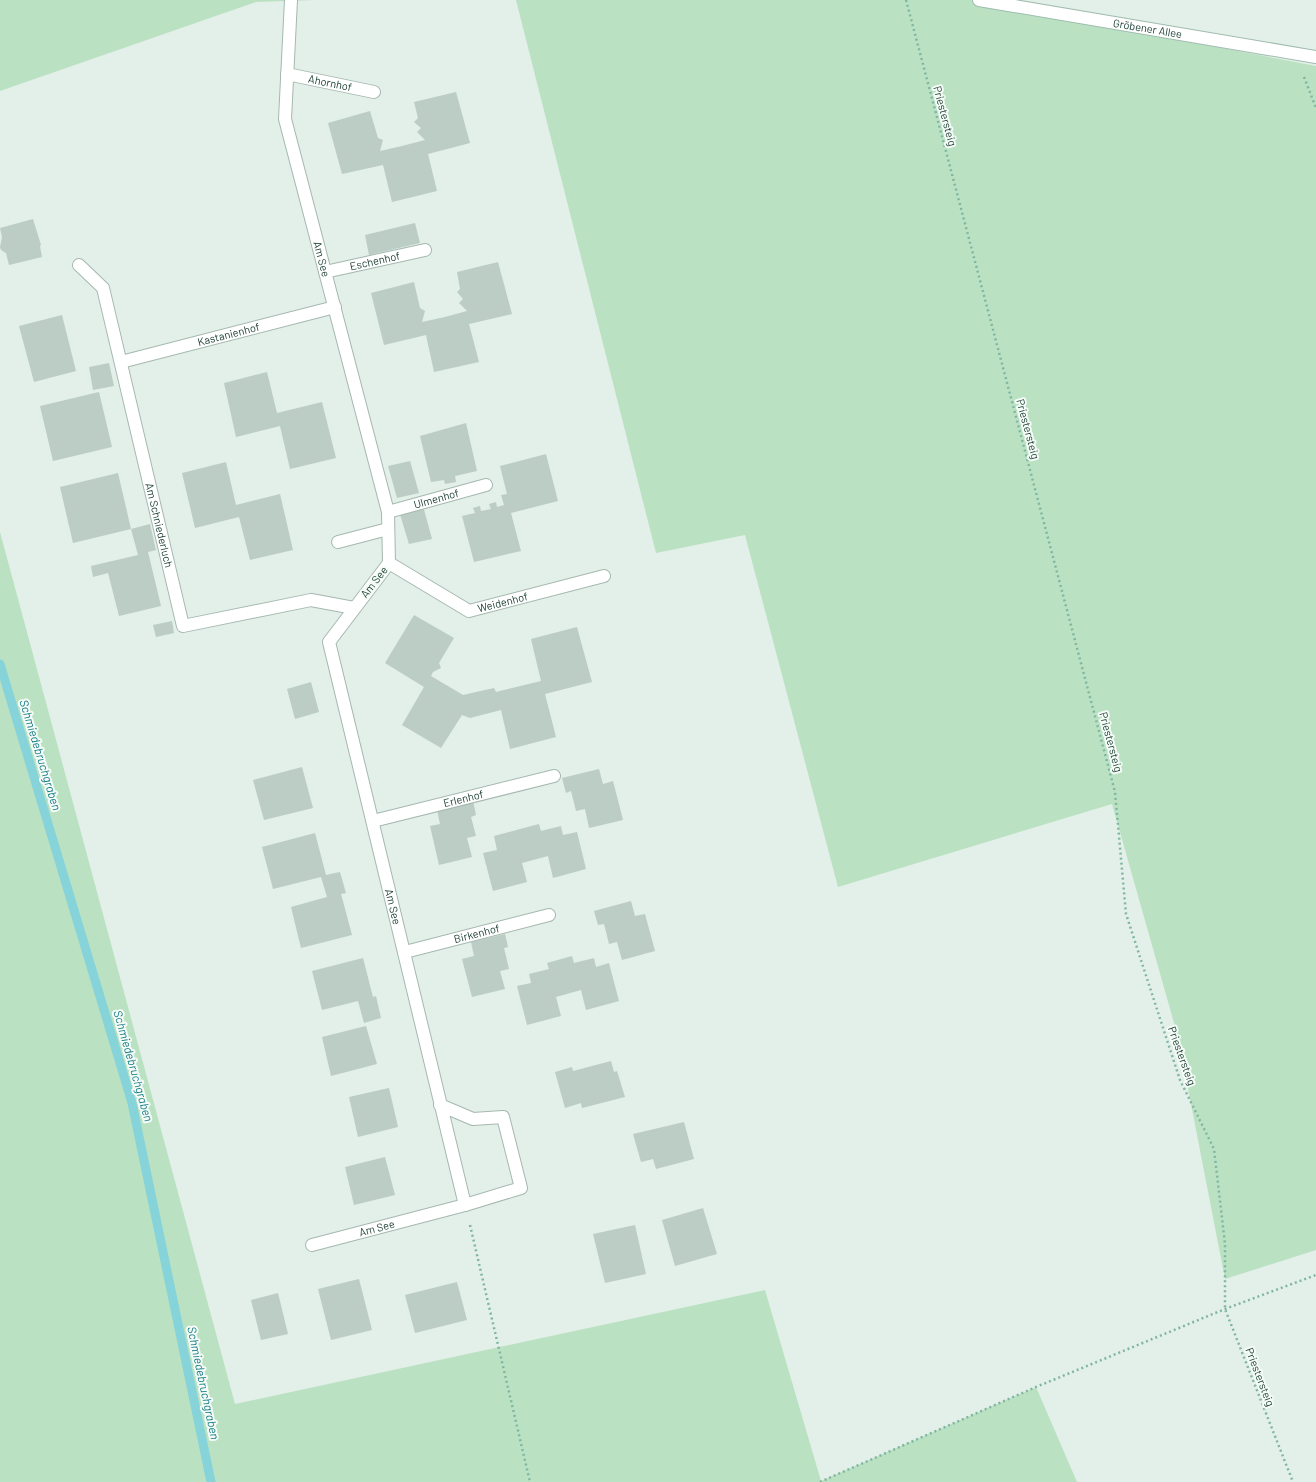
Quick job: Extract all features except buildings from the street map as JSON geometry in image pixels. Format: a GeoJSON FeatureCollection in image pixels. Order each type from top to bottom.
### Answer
{"type":"FeatureCollection","features":[{"type":"Feature","properties":{"kind":"street","name":"Am See"},"geometry":{"type":"LineString","coordinates":[[291,0],[285,119],[388,512],[389,564],[329,642],[465,1205]]}},
{"type":"Feature","properties":{"kind":"street","name":"Gröbener Allee"},"geometry":{"type":"LineString","coordinates":[[979,0],[1316,57]]}},
{"type":"Feature","properties":{"kind":"street","name":"Ahornhof"},"geometry":{"type":"LineString","coordinates":[[288,74],[374,92]]}},
{"type":"Feature","properties":{"kind":"street","name":"Eschenhof"},"geometry":{"type":"LineString","coordinates":[[325,272],[425,250]]}},
{"type":"Feature","properties":{"kind":"street","name":"Am Schniederluch"},"geometry":{"type":"LineString","coordinates":[[79,265],[103,288],[184,626],[311,600],[354,608]]}},
{"type":"Feature","properties":{"kind":"street","name":"Kastanienhof"},"geometry":{"type":"LineString","coordinates":[[121,362],[335,307]]}},
{"type":"Feature","properties":{"kind":"street","name":"Ulmenhof"},"geometry":{"type":"LineString","coordinates":[[388,512],[486,485]]}},
{"type":"Feature","properties":{"kind":"street"},"geometry":{"type":"LineString","coordinates":[[338,542],[388,529]]}},
{"type":"Feature","properties":{"kind":"street","name":"Weidenhof"},"geometry":{"type":"LineString","coordinates":[[389,564],[469,611],[604,576]]}},
{"type":"Feature","properties":{"kind":"street","name":"Erlenhof"},"geometry":{"type":"LineString","coordinates":[[373,821],[554,776]]}},
{"type":"Feature","properties":{"kind":"street","name":"Birkenhof"},"geometry":{"type":"LineString","coordinates":[[405,952],[549,915]]}},
{"type":"Feature","properties":{"kind":"street","name":"Am See"},"geometry":{"type":"LineString","coordinates":[[312,1245],[465,1205],[522,1188],[503,1117],[473,1119],[440,1105]]}},
{"type":"Feature","properties":{"kind":"path","name":"Priestersteig"},"geometry":{"type":"LineString","coordinates":[[906,0],[1115,792],[1126,914],[1180,1080],[1214,1149],[1225,1244],[1225,1309],[1293,1482]]}},
{"type":"Feature","properties":{"kind":"path"},"geometry":{"type":"LineString","coordinates":[[1294,54],[1316,108]]}},
{"type":"Feature","properties":{"kind":"path"},"geometry":{"type":"LineString","coordinates":[[465,1205],[530,1482]]}},
{"type":"Feature","properties":{"kind":"path"},"geometry":{"type":"LineString","coordinates":[[820,1482],[1036,1387],[1225,1309],[1316,1275]]}},
{"type":"Feature","properties":{"kind":"green space"},"geometry":{"type":"Polygon","coordinates":[[[0,0],[316,0],[256,2],[0,91],[0,0]]]}},
{"type":"Feature","properties":{"kind":"green space"},"geometry":{"type":"Polygon","coordinates":[[[516,0],[971,0],[1316,66],[1316,1250],[1225,1279],[1178,1037],[1112,804],[838,887],[745,535],[656,553],[516,0]]]}},
{"type":"Feature","properties":{"kind":"green space"},"geometry":{"type":"Polygon","coordinates":[[[0,532],[235,1404],[765,1290],[821,1481],[1036,1387],[1077,1482],[0,1482],[0,532]]]}},
{"type":"Feature","properties":{"kind":"waterway","name":"Schmiedebruchgraben"},"geometry":{"type":"LineString","coordinates":[[0,664],[132,1103],[211,1482]]}}]}
